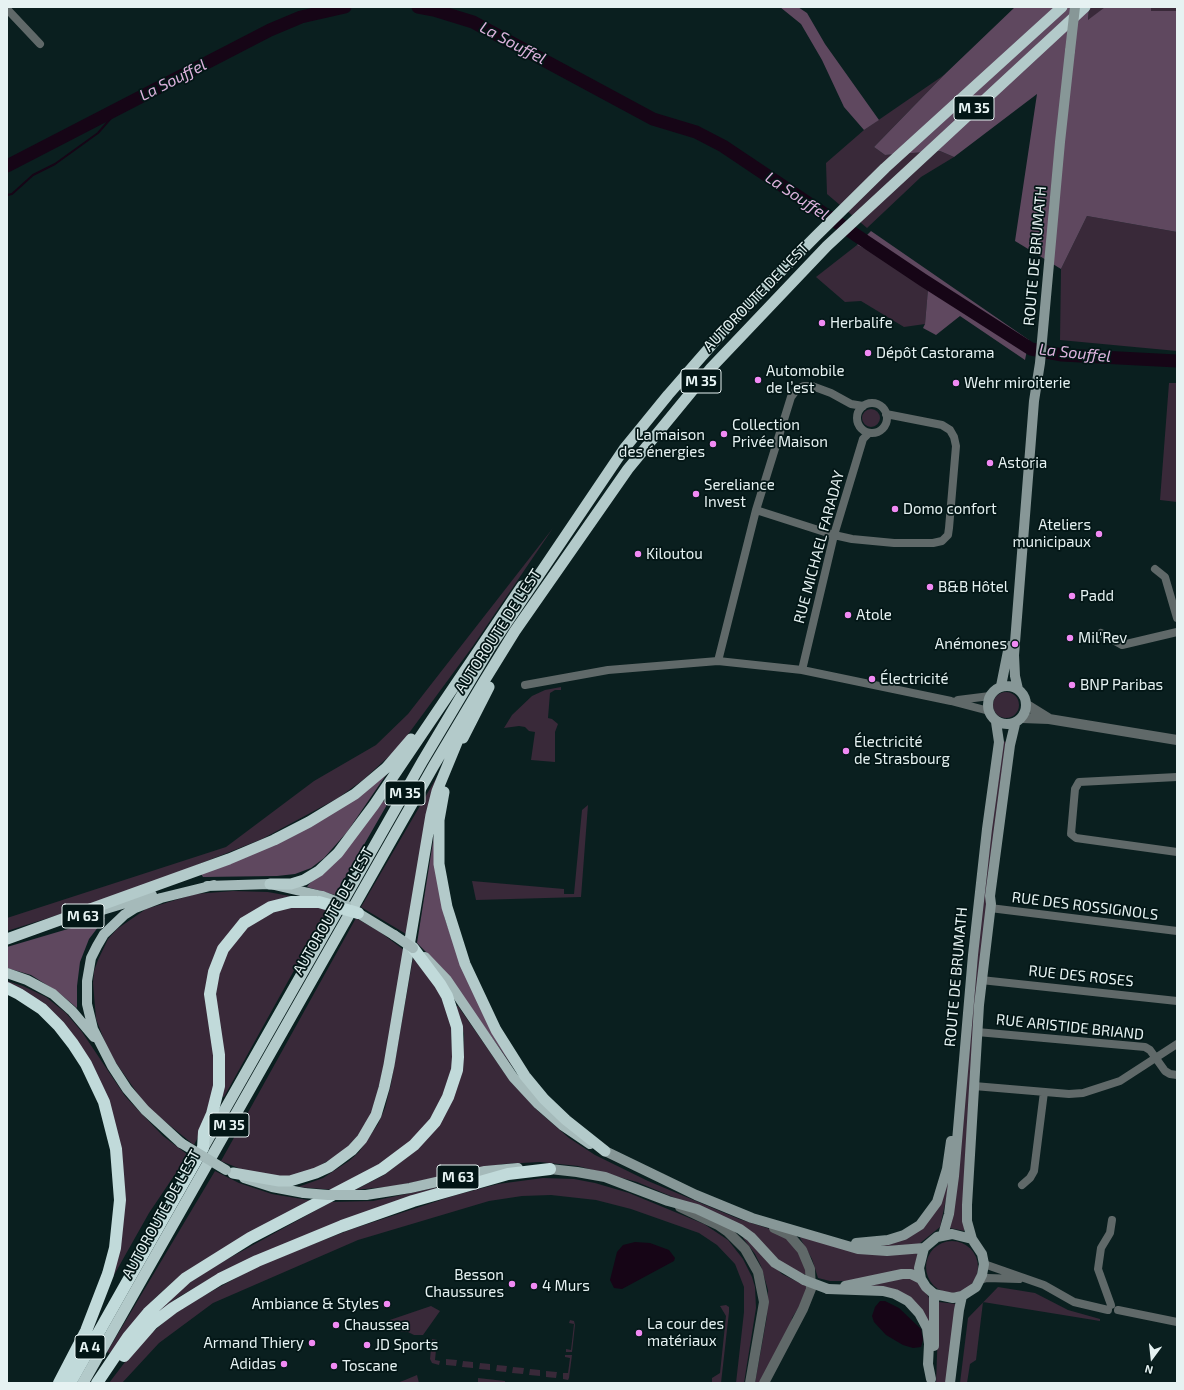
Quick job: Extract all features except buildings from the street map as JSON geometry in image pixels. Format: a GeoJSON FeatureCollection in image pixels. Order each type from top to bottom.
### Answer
{"type":"FeatureCollection","features":[{"type":"Feature","properties":{"kind":"highway","name":"AUTOROUTE DE L’EST"},"geometry":{"type":"LineString","coordinates":[[70,1383],[422,762],[487,652],[624,449],[668,395],[737,316],[815,237],[952,106],[1062,7]]}},
{"type":"Feature","properties":{"kind":"highway","name":"AUTOROUTE DE L’EST"},"geometry":{"type":"LineString","coordinates":[[83,1383],[433,767],[483,683],[545,588],[628,469],[676,410],[749,326],[827,246],[1085,7]]}},
{"type":"Feature","properties":{"kind":"highway"},"geometry":{"type":"LineString","coordinates":[[270,884],[291,884],[304,880],[319,871],[338,853],[374,805],[508,604],[624,449]]}},
{"type":"Feature","properties":{"kind":"highway"},"geometry":{"type":"LineString","coordinates":[[230,1172],[279,1181],[290,1181],[316,1173],[328,1168],[352,1150],[362,1139],[376,1115],[388,1071],[426,844],[437,791],[459,735],[521,635],[545,588]]}},
{"type":"Feature","properties":{"kind":"highway"},"geometry":{"type":"LineString","coordinates":[[489,687],[463,736],[443,798],[438,845],[439,864],[447,907],[465,964],[508,1052],[544,1099],[577,1129],[605,1151]]}},
{"type":"Feature","properties":{"kind":"highway"},"geometry":{"type":"LineString","coordinates":[[7,940],[229,858],[274,840],[309,822],[355,794],[386,768],[452,689]]}},
{"type":"Feature","properties":{"kind":"highway"},"geometry":{"type":"LineString","coordinates":[[203,1148],[204,1132],[216,1100],[219,1086],[219,1055],[210,994],[214,972],[220,954],[236,931],[244,924],[261,913],[282,904],[320,899],[358,913]]}},
{"type":"Feature","properties":{"kind":"highway"},"geometry":{"type":"LineString","coordinates":[[97,1383],[128,1337],[148,1313],[186,1278],[250,1238],[382,1169],[414,1145],[434,1122],[444,1108],[457,1070],[457,1027],[447,996],[427,963],[413,948]]}},
{"type":"Feature","properties":{"kind":"highway"},"geometry":{"type":"LineString","coordinates":[[7,988],[42,1009],[59,1026],[73,1044],[86,1064],[104,1102],[116,1149],[120,1200],[115,1248],[108,1274],[86,1331],[59,1383]]}},
{"type":"Feature","properties":{"kind":"highway"},"geometry":{"type":"LineString","coordinates":[[105,1383],[122,1358],[152,1324],[198,1292],[257,1261],[342,1226],[413,1201],[508,1174],[550,1169]]}},
{"type":"Feature","properties":{"kind":"main road","name":"ROUTE DE BRUMATH"},"geometry":{"type":"LineString","coordinates":[[1018,689],[1015,676],[1014,655],[1036,388],[1042,344],[1060,142],[1075,7]]}},
{"type":"Feature","properties":{"kind":"main road","name":"ROUTE DE BRUMATH"},"geometry":{"type":"LineString","coordinates":[[1001,686],[1023,555]]}},
{"type":"Feature","properties":{"kind":"main road"},"geometry":{"type":"LineString","coordinates":[[1001,686],[1011,686],[1018,689],[1024,694],[1027,705],[1019,721],[1008,725],[996,722],[989,711],[988,700],[990,696],[1001,686]]}},
{"type":"Feature","properties":{"kind":"main road","name":"ROUTE DE BRUMATH"},"geometry":{"type":"LineString","coordinates":[[972,1239],[967,1220],[967,1205],[981,980],[991,906],[994,896],[1012,776],[1008,769],[1010,745],[1019,721]]}},
{"type":"Feature","properties":{"kind":"main road","name":"ROUTE DE BRUMATH"},"geometry":{"type":"LineString","coordinates":[[943,1235],[954,1176],[978,901],[999,742],[996,722]]}},
{"type":"Feature","properties":{"kind":"main road","name":"M 63"},"geometry":{"type":"LineString","coordinates":[[7,940],[159,893],[184,887],[270,884],[320,899]]}},
{"type":"Feature","properties":{"kind":"main road"},"geometry":{"type":"LineString","coordinates":[[104,1053],[94,1029],[87,1004],[86,992],[91,958],[104,934],[124,915],[142,905],[187,891],[214,885]]}},
{"type":"Feature","properties":{"kind":"main road"},"geometry":{"type":"LineString","coordinates":[[358,913],[413,948]]}},
{"type":"Feature","properties":{"kind":"main road"},"geometry":{"type":"LineString","coordinates":[[427,963],[446,980],[514,1077],[538,1104],[576,1136],[696,1195],[752,1218],[858,1249],[887,1251],[924,1248],[937,1237],[952,1234],[972,1239],[982,1254],[984,1264],[980,1280],[970,1292],[962,1296],[953,1298],[934,1294],[920,1279],[919,1268],[924,1248]]}},
{"type":"Feature","properties":{"kind":"main road","name":"M 63"},"geometry":{"type":"LineString","coordinates":[[7,974],[41,986],[62,1002],[82,1021],[119,1078],[154,1120],[181,1142],[230,1172],[272,1187],[304,1193],[328,1195],[366,1195],[410,1188],[500,1169],[520,1167],[577,1172],[604,1177],[668,1201],[697,1209],[740,1229],[751,1237],[775,1263],[816,1286],[829,1288]]}},
{"type":"Feature","properties":{"kind":"main road"},"geometry":{"type":"LineString","coordinates":[[791,1229],[851,1243],[868,1243],[896,1238],[920,1225],[937,1202],[942,1188],[950,1149],[958,1064],[964,1053]]}},
{"type":"Feature","properties":{"kind":"main road"},"geometry":{"type":"LineString","coordinates":[[829,1288],[857,1285],[906,1274],[920,1279]]}},
{"type":"Feature","properties":{"kind":"main road"},"geometry":{"type":"LineString","coordinates":[[829,1288],[888,1292],[901,1297],[911,1304],[919,1312],[927,1328],[929,1340],[928,1364],[931,1381]]}},
{"type":"Feature","properties":{"kind":"main road"},"geometry":{"type":"LineString","coordinates":[[931,1381],[935,1336],[934,1294]]}},
{"type":"Feature","properties":{"kind":"main road"},"geometry":{"type":"LineString","coordinates":[[950,1383],[962,1296]]}},
{"type":"Feature","properties":{"kind":"street"},"geometry":{"type":"LineString","coordinates":[[7,9],[40,44]]}},
{"type":"Feature","properties":{"kind":"street"},"geometry":{"type":"LineString","coordinates":[[718,662],[756,510],[791,397],[797,389],[804,386],[812,386],[831,393],[851,404],[863,406],[867,404],[876,404],[883,408],[886,414],[886,424]]}},
{"type":"Feature","properties":{"kind":"street"},"geometry":{"type":"LineString","coordinates":[[851,404],[857,415],[858,422],[865,434],[881,430],[886,424],[898,417]]}},
{"type":"Feature","properties":{"kind":"street"},"geometry":{"type":"LineString","coordinates":[[857,415],[863,406]]}},
{"type":"Feature","properties":{"kind":"street"},"geometry":{"type":"LineString","coordinates":[[756,510],[834,535],[894,543],[939,542],[948,535],[956,446],[954,437],[950,430],[942,425],[886,414]]}},
{"type":"Feature","properties":{"kind":"street","name":"RUE MICHAEL FARADAY"},"geometry":{"type":"LineString","coordinates":[[802,670],[834,535],[865,434]]}},
{"type":"Feature","properties":{"kind":"street"},"geometry":{"type":"LineString","coordinates":[[1155,569],[1165,577],[1177,618]]}},
{"type":"Feature","properties":{"kind":"street"},"geometry":{"type":"LineString","coordinates":[[1101,633],[1122,645],[1177,632]]}},
{"type":"Feature","properties":{"kind":"street"},"geometry":{"type":"LineString","coordinates":[[525,685],[608,670],[718,662],[802,670],[951,701],[989,711]]}},
{"type":"Feature","properties":{"kind":"street"},"geometry":{"type":"LineString","coordinates":[[951,701],[990,696]]}},
{"type":"Feature","properties":{"kind":"street"},"geometry":{"type":"LineString","coordinates":[[1027,705],[1049,719]]}},
{"type":"Feature","properties":{"kind":"street"},"geometry":{"type":"LineString","coordinates":[[1019,721],[1049,719],[1177,740]]}},
{"type":"Feature","properties":{"kind":"street"},"geometry":{"type":"LineString","coordinates":[[1177,777],[1079,782],[1075,789],[1071,834],[1076,838],[1177,852]]}},
{"type":"Feature","properties":{"kind":"street","name":"RUE DES ROSSIGNOLS"},"geometry":{"type":"LineString","coordinates":[[991,906],[1177,931]]}},
{"type":"Feature","properties":{"kind":"street","name":"RUE DES ROSES"},"geometry":{"type":"LineString","coordinates":[[981,980],[1177,1001]]}},
{"type":"Feature","properties":{"kind":"street","name":"RUE ARISTIDE BRIAND"},"geometry":{"type":"LineString","coordinates":[[977,1032],[1144,1047],[1150,1050],[1156,1057]]}},
{"type":"Feature","properties":{"kind":"street"},"geometry":{"type":"LineString","coordinates":[[974,1086],[1076,1094],[1099,1089],[1127,1076],[1177,1044]]}},
{"type":"Feature","properties":{"kind":"street"},"geometry":{"type":"LineString","coordinates":[[1156,1057],[1165,1071],[1170,1074],[1177,1075]]}},
{"type":"Feature","properties":{"kind":"street"},"geometry":{"type":"LineString","coordinates":[[1022,1185],[1030,1178],[1034,1171],[1044,1092]]}},
{"type":"Feature","properties":{"kind":"street"},"geometry":{"type":"LineString","coordinates":[[668,1201],[718,1225],[728,1232],[745,1250],[758,1272],[764,1302],[750,1383]]}},
{"type":"Feature","properties":{"kind":"street"},"geometry":{"type":"LineString","coordinates":[[752,1218],[784,1232],[794,1240],[806,1255],[811,1277],[811,1289],[807,1302],[764,1383]]}},
{"type":"Feature","properties":{"kind":"street"},"geometry":{"type":"LineString","coordinates":[[1112,1220],[1110,1233],[1101,1248],[1098,1269],[1112,1308]]}},
{"type":"Feature","properties":{"kind":"street"},"geometry":{"type":"LineString","coordinates":[[984,1264],[1053,1289],[1074,1302],[1112,1308],[1177,1322]]}},
{"type":"Feature","properties":{"kind":"street"},"geometry":{"type":"LineString","coordinates":[[980,1280],[999,1278],[1032,1281]]}},
{"type":"Feature","properties":{"kind":"shaded area"},"geometry":{"type":"Polygon","coordinates":[[[780,7],[798,7],[807,13],[825,44],[879,120],[864,130],[844,107],[822,60],[801,24],[780,7]]]}},
{"type":"Feature","properties":{"kind":"shaded area"},"geometry":{"type":"Polygon","coordinates":[[[1015,7],[1089,7],[1088,20],[1105,7],[1151,7],[1151,11],[1177,11],[1177,232],[1087,216],[1061,269],[1015,241],[1037,94],[954,157],[940,151],[885,155],[874,147],[944,75],[1015,7]]]}},
{"type":"Feature","properties":{"kind":"shaded area"},"geometry":{"type":"Polygon","coordinates":[[[1089,7],[1105,7],[1088,21],[1089,7]]]}},
{"type":"Feature","properties":{"kind":"shaded area"},"geometry":{"type":"Polygon","coordinates":[[[1151,7],[1177,7],[1177,11],[1151,11],[1151,7]]]}},
{"type":"Feature","properties":{"kind":"shaded area"},"geometry":{"type":"Polygon","coordinates":[[[944,75],[874,147],[885,155],[940,151],[954,157],[921,177],[867,228],[827,194],[826,163],[864,130],[944,75]]]}},
{"type":"Feature","properties":{"kind":"shaded area"},"geometry":{"type":"Polygon","coordinates":[[[1087,216],[1177,232],[1177,351],[1060,340],[1061,269],[1087,216]]]}},
{"type":"Feature","properties":{"kind":"shaded area"},"geometry":{"type":"Polygon","coordinates":[[[871,231],[1029,340],[1025,360],[960,316],[936,335],[923,328],[925,324],[928,289],[882,257],[857,245],[871,231]]]}},
{"type":"Feature","properties":{"kind":"shaded area"},"geometry":{"type":"Polygon","coordinates":[[[857,245],[882,257],[928,289],[925,324],[904,327],[861,301],[845,302],[816,277],[857,245]]]}},
{"type":"Feature","properties":{"kind":"shaded area"},"geometry":{"type":"Polygon","coordinates":[[[1169,383],[1177,383],[1177,502],[1160,500],[1169,383]]]}},
{"type":"Feature","properties":{"kind":"shaded area"},"geometry":{"type":"Polygon","coordinates":[[[867,409],[875,409],[880,414],[878,425],[875,427],[867,427],[862,422],[862,414],[867,409]]]}},
{"type":"Feature","properties":{"kind":"shaded area"},"geometry":{"type":"Polygon","coordinates":[[[553,528],[473,646],[398,748],[363,780],[338,798],[262,839],[172,875],[64,913],[7,931],[7,918],[226,847],[314,781],[376,745],[408,714],[553,528]]]}},
{"type":"Feature","properties":{"kind":"shaded area"},"geometry":{"type":"Polygon","coordinates":[[[561,687],[561,690],[555,690],[550,693],[548,718],[552,719],[558,724],[555,732],[555,762],[531,760],[535,732],[519,726],[504,728],[512,715],[532,696],[545,690],[561,687]]]}},
{"type":"Feature","properties":{"kind":"shaded area"},"geometry":{"type":"Polygon","coordinates":[[[1006,692],[1015,696],[1019,705],[1015,714],[1006,718],[997,714],[993,705],[997,696],[1006,692]]]}},
{"type":"Feature","properties":{"kind":"shaded area"},"geometry":{"type":"Polygon","coordinates":[[[1002,741],[1007,742],[995,842],[964,1231],[950,1228],[974,969],[1002,741]]]}},
{"type":"Feature","properties":{"kind":"shaded area"},"geometry":{"type":"Polygon","coordinates":[[[388,772],[347,832],[324,858],[311,868],[295,874],[277,876],[203,877],[201,874],[246,857],[388,772]]]}},
{"type":"Feature","properties":{"kind":"shaded area"},"geometry":{"type":"Polygon","coordinates":[[[438,775],[406,934],[361,907],[438,775]]]}},
{"type":"Feature","properties":{"kind":"shaded area"},"geometry":{"type":"Polygon","coordinates":[[[383,801],[388,803],[335,895],[307,887],[341,856],[383,801]]]}},
{"type":"Feature","properties":{"kind":"shaded area"},"geometry":{"type":"Polygon","coordinates":[[[588,805],[581,897],[476,900],[472,881],[564,889],[564,894],[574,894],[582,810],[588,805]]]}},
{"type":"Feature","properties":{"kind":"shaded area"},"geometry":{"type":"Polygon","coordinates":[[[434,835],[437,877],[445,919],[457,953],[513,1067],[443,969],[417,943],[434,835]]]}},
{"type":"Feature","properties":{"kind":"shaded area"},"geometry":{"type":"Polygon","coordinates":[[[233,891],[268,892],[290,896],[274,902],[217,952],[214,1090],[199,1135],[194,1145],[147,1107],[114,1060],[106,1045],[96,1019],[93,983],[94,971],[108,939],[117,929],[146,909],[195,894],[233,891]]]}},
{"type":"Feature","properties":{"kind":"shaded area"},"geometry":{"type":"Polygon","coordinates":[[[294,905],[328,909],[224,1097],[221,1096],[214,992],[227,948],[255,919],[294,905]]]}},
{"type":"Feature","properties":{"kind":"shaded area"},"geometry":{"type":"Polygon","coordinates":[[[105,918],[89,939],[80,962],[77,986],[77,1008],[58,992],[31,975],[7,968],[7,947],[105,918]]]}},
{"type":"Feature","properties":{"kind":"shaded area"},"geometry":{"type":"Polygon","coordinates":[[[356,918],[380,932],[404,950],[385,1060],[375,1104],[367,1123],[342,1153],[308,1172],[284,1177],[243,1170],[221,1161],[356,918]]]}},
{"type":"Feature","properties":{"kind":"shaded area"},"geometry":{"type":"Polygon","coordinates":[[[413,958],[431,980],[440,994],[451,1021],[453,1075],[432,1122],[396,1156],[336,1190],[298,1187],[323,1178],[349,1161],[359,1152],[378,1124],[385,1108],[391,1084],[413,958]]]}},
{"type":"Feature","properties":{"kind":"shaded area"},"geometry":{"type":"Polygon","coordinates":[[[7,981],[23,986],[46,997],[66,1013],[82,1032],[125,1096],[163,1136],[188,1155],[149,1213],[105,1291],[122,1184],[86,1058],[7,984],[7,981]]]}},
{"type":"Feature","properties":{"kind":"shaded area"},"geometry":{"type":"Polygon","coordinates":[[[456,1006],[458,1006],[510,1081],[538,1111],[569,1138],[595,1155],[648,1181],[739,1219],[776,1231],[794,1243],[809,1276],[789,1269],[740,1225],[637,1182],[578,1166],[540,1162],[503,1164],[395,1186],[355,1190],[384,1175],[419,1148],[463,1059],[464,1034],[456,1006]]]}},
{"type":"Feature","properties":{"kind":"shaded area"},"geometry":{"type":"Polygon","coordinates":[[[215,1171],[239,1183],[272,1194],[314,1201],[180,1276],[155,1298],[110,1353],[107,1352],[215,1171]]]}},
{"type":"Feature","properties":{"kind":"shaded area"},"geometry":{"type":"Polygon","coordinates":[[[949,1174],[949,1186],[940,1227],[919,1244],[879,1247],[914,1233],[949,1174]]]}},
{"type":"Feature","properties":{"kind":"shaded area"},"geometry":{"type":"Polygon","coordinates":[[[543,1178],[574,1179],[595,1183],[629,1193],[704,1224],[728,1240],[743,1259],[755,1287],[756,1308],[744,1383],[736,1383],[744,1312],[744,1287],[735,1264],[717,1245],[699,1233],[631,1209],[596,1200],[551,1195],[522,1196],[489,1201],[358,1240],[213,1303],[159,1343],[122,1383],[109,1383],[138,1345],[171,1316],[201,1297],[262,1264],[352,1229],[456,1195],[498,1184],[543,1178]]]}},
{"type":"Feature","properties":{"kind":"shaded area"},"geometry":{"type":"Polygon","coordinates":[[[476,1179],[215,1276],[177,1298],[157,1314],[155,1312],[177,1291],[213,1267],[331,1202],[373,1201],[476,1179]]]}},
{"type":"Feature","properties":{"kind":"shaded area"},"geometry":{"type":"Polygon","coordinates":[[[802,1235],[918,1253],[915,1270],[850,1281],[830,1281],[818,1278],[812,1259],[800,1238],[802,1235]]]}},
{"type":"Feature","properties":{"kind":"shaded area"},"geometry":{"type":"Polygon","coordinates":[[[744,1237],[782,1274],[810,1288],[804,1304],[797,1310],[792,1318],[791,1327],[761,1383],[755,1383],[767,1316],[768,1290],[761,1266],[755,1254],[743,1238],[744,1237]]]}},
{"type":"Feature","properties":{"kind":"shaded area"},"geometry":{"type":"Polygon","coordinates":[[[947,1241],[957,1241],[971,1248],[978,1262],[978,1272],[971,1286],[957,1293],[947,1293],[937,1289],[930,1282],[926,1272],[926,1262],[930,1252],[937,1245],[947,1241]]]}},
{"type":"Feature","properties":{"kind":"shaded area"},"geometry":{"type":"Polygon","coordinates":[[[635,1242],[650,1243],[669,1250],[675,1258],[674,1261],[622,1289],[614,1288],[610,1280],[617,1252],[623,1245],[635,1242]]]}},
{"type":"Feature","properties":{"kind":"shaded area"},"geometry":{"type":"Polygon","coordinates":[[[904,1277],[917,1280],[928,1296],[931,1302],[932,1330],[914,1304],[861,1287],[904,1277]]]}},
{"type":"Feature","properties":{"kind":"shaded area"},"geometry":{"type":"Polygon","coordinates":[[[998,1287],[1035,1293],[1068,1310],[1100,1319],[1100,1321],[983,1302],[998,1287]]]}},
{"type":"Feature","properties":{"kind":"shaded area"},"geometry":{"type":"Polygon","coordinates":[[[880,1301],[885,1301],[899,1308],[921,1329],[923,1340],[921,1347],[913,1348],[903,1345],[886,1335],[874,1322],[872,1316],[875,1307],[880,1301]]]}},
{"type":"Feature","properties":{"kind":"shaded area"},"geometry":{"type":"Polygon","coordinates":[[[939,1302],[956,1304],[947,1383],[936,1383],[939,1302]]]}},
{"type":"Feature","properties":{"kind":"shaded area"},"geometry":{"type":"Polygon","coordinates":[[[983,1303],[976,1360],[970,1364],[967,1383],[960,1383],[968,1318],[983,1303]]]}},
{"type":"Feature","properties":{"kind":"shaded area"},"geometry":{"type":"Polygon","coordinates":[[[726,1305],[729,1307],[729,1312],[721,1383],[712,1383],[712,1378],[720,1373],[726,1316],[720,1306],[726,1305]]]}},
{"type":"Feature","properties":{"kind":"shaded area"},"geometry":{"type":"Polygon","coordinates":[[[431,1306],[440,1311],[423,1335],[414,1335],[408,1332],[381,1329],[381,1323],[431,1306]]]}},
{"type":"Feature","properties":{"kind":"shaded area"},"geometry":{"type":"Polygon","coordinates":[[[570,1320],[574,1321],[575,1325],[572,1352],[566,1352],[566,1349],[571,1350],[574,1324],[569,1323],[570,1320]]]}},
{"type":"Feature","properties":{"kind":"shaded area"},"geometry":{"type":"Polygon","coordinates":[[[432,1339],[437,1340],[435,1360],[440,1361],[439,1365],[432,1363],[430,1359],[432,1339]]]}},
{"type":"Feature","properties":{"kind":"shaded area"},"geometry":{"type":"Polygon","coordinates":[[[565,1355],[572,1355],[568,1380],[563,1379],[563,1373],[568,1373],[570,1358],[565,1357],[565,1355]]]}},
{"type":"Feature","properties":{"kind":"shaded area"},"geometry":{"type":"Polygon","coordinates":[[[446,1359],[457,1360],[456,1366],[446,1365],[446,1359]]]}},
{"type":"Feature","properties":{"kind":"shaded area"},"geometry":{"type":"Polygon","coordinates":[[[463,1361],[473,1362],[473,1368],[462,1367],[463,1361]]]}},
{"type":"Feature","properties":{"kind":"shaded area"},"geometry":{"type":"Polygon","coordinates":[[[480,1363],[490,1364],[490,1370],[479,1369],[480,1363]]]}},
{"type":"Feature","properties":{"kind":"shaded area"},"geometry":{"type":"Polygon","coordinates":[[[497,1365],[507,1366],[506,1372],[496,1371],[497,1365]]]}},
{"type":"Feature","properties":{"kind":"shaded area"},"geometry":{"type":"Polygon","coordinates":[[[513,1367],[524,1368],[523,1374],[512,1373],[513,1367]]]}},
{"type":"Feature","properties":{"kind":"shaded area"},"geometry":{"type":"Polygon","coordinates":[[[530,1369],[540,1370],[540,1376],[529,1375],[530,1369]]]}},
{"type":"Feature","properties":{"kind":"shaded area"},"geometry":{"type":"Polygon","coordinates":[[[546,1371],[557,1372],[556,1378],[546,1377],[546,1371]]]}},
{"type":"Feature","properties":{"kind":"shaded area"},"geometry":{"type":"Polygon","coordinates":[[[417,1375],[419,1383],[397,1383],[405,1380],[417,1375]]]}},
{"type":"Feature","properties":{"kind":"shaded area"},"geometry":{"type":"Polygon","coordinates":[[[478,1378],[505,1381],[505,1382],[478,1383],[478,1378]]]}},
{"type":"Feature","properties":{"kind":"waterway","name":"La Souffel"},"geometry":{"type":"LineString","coordinates":[[7,166],[270,30],[301,17],[345,7]]}},
{"type":"Feature","properties":{"kind":"waterway","name":"La Souffel"},"geometry":{"type":"LineString","coordinates":[[418,7],[434,10],[473,22],[653,119],[696,132],[723,146],[923,280],[1031,349],[1062,355],[1177,361]]}},
{"type":"Feature","properties":{"kind":"waterway"},"geometry":{"type":"LineString","coordinates":[[7,195],[12,194],[33,175],[55,164],[98,133],[119,109]]}},
{"type":"Feature","properties":{"kind":"place","name":"Herbalife"},"geometry":{"type":"Point","coordinates":[822,323]}},
{"type":"Feature","properties":{"kind":"place","name":"Dépôt Castorama"},"geometry":{"type":"Point","coordinates":[868,353]}},
{"type":"Feature","properties":{"kind":"place","name":"Automobile de l’est"},"geometry":{"type":"Point","coordinates":[758,380]}},
{"type":"Feature","properties":{"kind":"place","name":"Wehr miroiterie"},"geometry":{"type":"Point","coordinates":[956,383]}},
{"type":"Feature","properties":{"kind":"place","name":"Collection Privée Maison"},"geometry":{"type":"Point","coordinates":[724,434]}},
{"type":"Feature","properties":{"kind":"place","name":"La maison des énergies"},"geometry":{"type":"Point","coordinates":[713,444]}},
{"type":"Feature","properties":{"kind":"place","name":"Astoria"},"geometry":{"type":"Point","coordinates":[990,463]}},
{"type":"Feature","properties":{"kind":"place","name":"Sereliance Invest"},"geometry":{"type":"Point","coordinates":[696,494]}},
{"type":"Feature","properties":{"kind":"place","name":"Domo confort"},"geometry":{"type":"Point","coordinates":[895,509]}},
{"type":"Feature","properties":{"kind":"place","name":"Ateliers municipaux"},"geometry":{"type":"Point","coordinates":[1099,534]}},
{"type":"Feature","properties":{"kind":"place","name":"Kiloutou"},"geometry":{"type":"Point","coordinates":[638,554]}},
{"type":"Feature","properties":{"kind":"place","name":"B&B Hôtel"},"geometry":{"type":"Point","coordinates":[930,587]}},
{"type":"Feature","properties":{"kind":"place","name":"Padd"},"geometry":{"type":"Point","coordinates":[1072,596]}},
{"type":"Feature","properties":{"kind":"place","name":"Atole"},"geometry":{"type":"Point","coordinates":[848,615]}},
{"type":"Feature","properties":{"kind":"place","name":"Mil'Rev"},"geometry":{"type":"Point","coordinates":[1070,638]}},
{"type":"Feature","properties":{"kind":"place","name":"Anémones"},"geometry":{"type":"Point","coordinates":[1015,644]}},
{"type":"Feature","properties":{"kind":"place","name":"Électricité"},"geometry":{"type":"Point","coordinates":[872,679]}},
{"type":"Feature","properties":{"kind":"place","name":"BNP Paribas"},"geometry":{"type":"Point","coordinates":[1072,685]}},
{"type":"Feature","properties":{"kind":"place","name":"Électricité de Strasbourg"},"geometry":{"type":"Point","coordinates":[846,751]}},
{"type":"Feature","properties":{"kind":"place","name":"Besson Chaussures"},"geometry":{"type":"Point","coordinates":[512,1284]}},
{"type":"Feature","properties":{"kind":"place","name":"4 Murs"},"geometry":{"type":"Point","coordinates":[534,1286]}},
{"type":"Feature","properties":{"kind":"place","name":"Ambiance & Styles"},"geometry":{"type":"Point","coordinates":[387,1304]}},
{"type":"Feature","properties":{"kind":"place","name":"Chaussea"},"geometry":{"type":"Point","coordinates":[336,1325]}},
{"type":"Feature","properties":{"kind":"place","name":"La cour des matériaux"},"geometry":{"type":"Point","coordinates":[639,1333]}},
{"type":"Feature","properties":{"kind":"place","name":"Armand Thiery"},"geometry":{"type":"Point","coordinates":[312,1343]}},
{"type":"Feature","properties":{"kind":"place","name":"JD Sports"},"geometry":{"type":"Point","coordinates":[367,1345]}},
{"type":"Feature","properties":{"kind":"place","name":"Adidas"},"geometry":{"type":"Point","coordinates":[284,1364]}},
{"type":"Feature","properties":{"kind":"place","name":"Toscane"},"geometry":{"type":"Point","coordinates":[334,1366]}}]}
